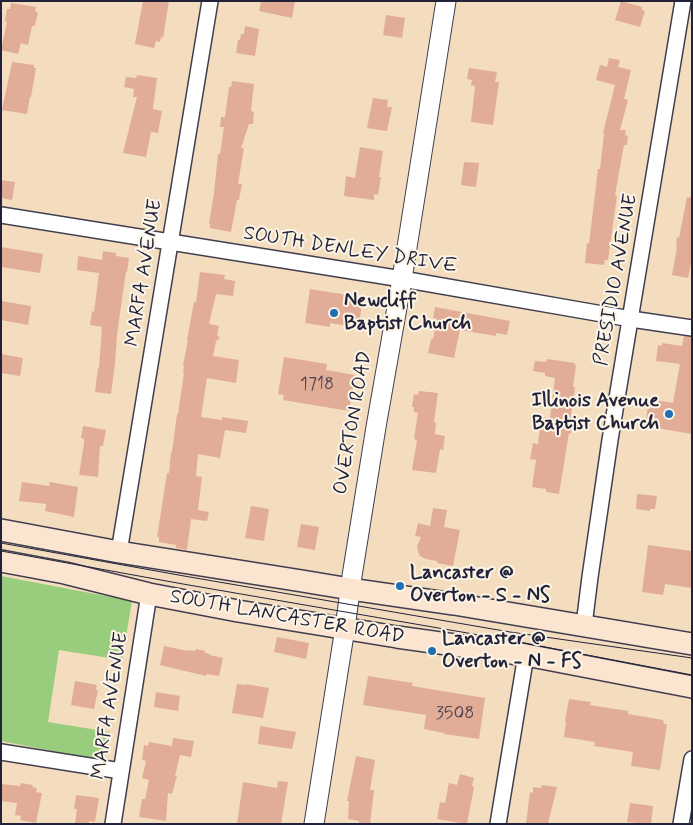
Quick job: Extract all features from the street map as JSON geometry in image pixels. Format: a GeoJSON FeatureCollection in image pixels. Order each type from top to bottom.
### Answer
{"type":"FeatureCollection","features":[{"type":"Feature","properties":{"kind":"main road","name":"SOUTH LANCASTER ROAD"},"geometry":{"type":"LineString","coordinates":[[1,530],[119,552],[350,590],[454,604],[692,644]]}},
{"type":"Feature","properties":{"kind":"main road","name":"SOUTH LANCASTER ROAD"},"geometry":{"type":"LineString","coordinates":[[1,561],[65,573],[149,594],[256,614],[397,637],[526,655],[692,687]]}},
{"type":"Feature","properties":{"kind":"street","name":"MARFA AVENUE"},"geometry":{"type":"LineString","coordinates":[[119,552],[210,1]]}},
{"type":"Feature","properties":{"kind":"street","name":"OVERTON ROAD"},"geometry":{"type":"LineString","coordinates":[[314,824],[350,590],[446,1]]}},
{"type":"Feature","properties":{"kind":"street","name":"PRESIDIO AVENUE"},"geometry":{"type":"LineString","coordinates":[[584,625],[608,450],[684,1]]}},
{"type":"Feature","properties":{"kind":"street","name":"SOUTH DENLEY DRIVE"},"geometry":{"type":"LineString","coordinates":[[1,215],[402,279],[692,328]]}},
{"type":"Feature","properties":{"kind":"street","name":"MARFA AVENUE"},"geometry":{"type":"LineString","coordinates":[[113,824],[149,594]]}},
{"type":"Feature","properties":{"kind":"street"},"geometry":{"type":"LineString","coordinates":[[498,824],[526,655]]}},
{"type":"Feature","properties":{"kind":"street"},"geometry":{"type":"LineString","coordinates":[[1,752],[122,771]]}},
{"type":"Feature","properties":{"kind":"street"},"geometry":{"type":"LineString","coordinates":[[681,824],[692,759]]}},
{"type":"Feature","properties":{"kind":"green space"},"geometry":{"type":"Polygon","coordinates":[[[1,576],[132,601],[122,660],[59,650],[48,722],[110,732],[104,761],[1,741],[1,576]]]}},
{"type":"Feature","properties":{"kind":"building"},"geometry":{"type":"Polygon","coordinates":[[[143,1],[169,1],[163,38],[161,37],[160,42],[156,41],[154,48],[135,44],[143,1]]]}},
{"type":"Feature","properties":{"kind":"building"},"geometry":{"type":"Polygon","coordinates":[[[261,1],[295,1],[292,18],[259,11],[261,1]]]}},
{"type":"Feature","properties":{"kind":"building"},"geometry":{"type":"Polygon","coordinates":[[[621,1],[642,7],[642,10],[645,11],[640,27],[615,20],[621,1]]]}},
{"type":"Feature","properties":{"kind":"building"},"geometry":{"type":"Polygon","coordinates":[[[11,3],[36,7],[35,12],[38,12],[35,26],[32,26],[28,45],[21,43],[18,54],[1,50],[7,22],[5,21],[7,9],[10,9],[11,3]]]}},
{"type":"Feature","properties":{"kind":"building"},"geometry":{"type":"Polygon","coordinates":[[[386,15],[405,18],[402,38],[383,35],[386,15]]]}},
{"type":"Feature","properties":{"kind":"building"},"geometry":{"type":"Polygon","coordinates":[[[245,26],[259,29],[255,56],[236,53],[238,40],[240,40],[241,34],[244,34],[245,26]]]}},
{"type":"Feature","properties":{"kind":"building"},"geometry":{"type":"Polygon","coordinates":[[[609,58],[620,60],[618,67],[631,70],[624,99],[628,100],[620,130],[626,130],[625,135],[628,136],[627,145],[624,145],[615,195],[617,196],[608,260],[605,260],[604,265],[585,263],[598,169],[600,169],[603,133],[615,85],[596,80],[600,65],[607,67],[609,58]]]}},
{"type":"Feature","properties":{"kind":"building"},"geometry":{"type":"Polygon","coordinates":[[[12,62],[34,65],[34,68],[36,68],[27,114],[2,110],[12,62]]]}},
{"type":"Feature","properties":{"kind":"building"},"geometry":{"type":"Polygon","coordinates":[[[469,68],[497,72],[495,82],[499,82],[493,125],[471,122],[475,86],[471,85],[472,80],[467,79],[469,68]]]}},
{"type":"Feature","properties":{"kind":"building"},"geometry":{"type":"Polygon","coordinates":[[[137,75],[157,78],[153,109],[162,111],[158,133],[151,132],[146,157],[123,153],[137,97],[133,97],[134,89],[124,87],[126,77],[136,78],[137,75]]]}},
{"type":"Feature","properties":{"kind":"building"},"geometry":{"type":"Polygon","coordinates":[[[232,81],[254,84],[251,111],[254,112],[253,124],[249,124],[241,148],[244,148],[238,184],[242,184],[231,232],[210,228],[209,224],[218,154],[220,154],[224,127],[220,127],[221,117],[225,117],[229,87],[231,87],[232,81]]]}},
{"type":"Feature","properties":{"kind":"building"},"geometry":{"type":"Polygon","coordinates":[[[373,98],[388,100],[387,107],[392,107],[387,131],[367,128],[373,98]]]}},
{"type":"Feature","properties":{"kind":"building"},"geometry":{"type":"Polygon","coordinates":[[[360,147],[383,151],[378,195],[374,194],[374,200],[344,196],[346,176],[355,178],[360,147]]]}},
{"type":"Feature","properties":{"kind":"building"},"geometry":{"type":"Polygon","coordinates":[[[464,162],[479,163],[476,187],[461,185],[464,162]]]}},
{"type":"Feature","properties":{"kind":"building"},"geometry":{"type":"Polygon","coordinates":[[[1,180],[15,182],[12,200],[1,198],[1,180]]]}},
{"type":"Feature","properties":{"kind":"building"},"geometry":{"type":"Polygon","coordinates":[[[687,197],[692,198],[692,258],[688,278],[672,275],[677,237],[679,238],[687,197]]]}},
{"type":"Feature","properties":{"kind":"building"},"geometry":{"type":"Polygon","coordinates":[[[1,247],[43,254],[40,273],[1,267],[1,247]]]}},
{"type":"Feature","properties":{"kind":"building"},"geometry":{"type":"Polygon","coordinates":[[[103,251],[129,258],[117,335],[111,394],[95,392],[102,327],[90,325],[92,311],[94,312],[99,273],[77,270],[78,256],[102,260],[103,251]]]}},
{"type":"Feature","properties":{"kind":"building"},"geometry":{"type":"Polygon","coordinates":[[[200,272],[225,275],[224,279],[235,281],[233,296],[216,294],[209,324],[219,326],[217,335],[220,338],[216,341],[213,356],[239,360],[236,383],[207,378],[201,417],[222,420],[222,417],[248,421],[246,433],[225,430],[220,458],[198,454],[196,476],[202,477],[198,510],[209,512],[207,521],[191,519],[187,550],[176,548],[176,545],[159,542],[159,537],[157,537],[178,414],[187,340],[194,302],[196,302],[200,272]]]}},
{"type":"Feature","properties":{"kind":"building","name":"Newcliff Baptist Church"},"geometry":{"type":"Polygon","coordinates":[[[310,289],[360,297],[359,303],[362,304],[359,325],[355,324],[355,327],[330,323],[330,327],[305,323],[310,289]]]}},
{"type":"Feature","properties":{"kind":"building"},"geometry":{"type":"Polygon","coordinates":[[[1,301],[31,306],[28,325],[1,320],[1,301]]]}},
{"type":"Feature","properties":{"kind":"building"},"geometry":{"type":"Polygon","coordinates":[[[435,307],[510,321],[507,335],[496,333],[496,336],[460,330],[454,358],[428,353],[437,319],[433,318],[435,307]]]}},
{"type":"Feature","properties":{"kind":"building","name":"Illinois Avenue Baptist Church"},"geometry":{"type":"Polygon","coordinates":[[[684,336],[692,337],[692,434],[645,426],[649,399],[673,403],[680,364],[656,361],[658,345],[662,346],[662,343],[682,346],[684,336]]]}},
{"type":"Feature","properties":{"kind":"building"},"geometry":{"type":"Polygon","coordinates":[[[1,354],[23,358],[20,376],[1,373],[1,354]]]}},
{"type":"Feature","properties":{"kind":"building"},"geometry":{"type":"Polygon","coordinates":[[[284,357],[327,364],[326,370],[355,375],[349,411],[283,400],[284,395],[278,394],[284,357]]]}},
{"type":"Feature","properties":{"kind":"building"},"geometry":{"type":"Polygon","coordinates":[[[547,359],[575,363],[576,365],[570,423],[572,424],[571,434],[569,433],[559,494],[546,492],[546,489],[532,487],[536,460],[530,459],[533,443],[538,444],[541,417],[550,418],[555,378],[545,376],[545,373],[533,371],[535,361],[546,362],[547,359]]]}},
{"type":"Feature","properties":{"kind":"building"},"geometry":{"type":"Polygon","coordinates":[[[419,391],[438,393],[434,422],[436,423],[435,434],[445,436],[443,450],[440,449],[436,473],[412,470],[417,440],[414,439],[418,413],[414,412],[414,407],[412,407],[414,394],[418,395],[419,391]]]}},
{"type":"Feature","properties":{"kind":"building"},"geometry":{"type":"Polygon","coordinates":[[[83,426],[106,430],[103,446],[100,446],[98,477],[79,475],[84,443],[84,439],[81,438],[83,426]]]}},
{"type":"Feature","properties":{"kind":"building"},"geometry":{"type":"Polygon","coordinates":[[[22,482],[49,486],[50,482],[78,487],[74,517],[45,511],[46,504],[19,501],[22,482]]]}},
{"type":"Feature","properties":{"kind":"building"},"geometry":{"type":"Polygon","coordinates":[[[637,494],[657,496],[655,509],[650,509],[650,511],[636,509],[637,494]]]}},
{"type":"Feature","properties":{"kind":"building"},"geometry":{"type":"Polygon","coordinates":[[[251,506],[269,509],[264,541],[245,538],[251,506]]]}},
{"type":"Feature","properties":{"kind":"building"},"geometry":{"type":"Polygon","coordinates":[[[433,508],[447,510],[444,527],[460,530],[453,566],[426,559],[420,556],[418,552],[417,546],[421,537],[415,536],[418,523],[430,526],[433,508]]]}},
{"type":"Feature","properties":{"kind":"building"},"geometry":{"type":"Polygon","coordinates":[[[301,524],[319,527],[315,550],[297,547],[301,524]]]}},
{"type":"Feature","properties":{"kind":"building"},"geometry":{"type":"Polygon","coordinates":[[[648,545],[692,551],[692,588],[665,584],[663,595],[642,592],[648,545]]]}},
{"type":"Feature","properties":{"kind":"building"},"geometry":{"type":"Polygon","coordinates":[[[277,637],[309,643],[306,659],[274,652],[277,637]]]}},
{"type":"Feature","properties":{"kind":"building"},"geometry":{"type":"Polygon","coordinates":[[[164,646],[188,651],[195,651],[196,649],[205,651],[209,655],[223,658],[219,676],[207,674],[206,676],[160,665],[164,646]]]}},
{"type":"Feature","properties":{"kind":"building"},"geometry":{"type":"Polygon","coordinates":[[[368,676],[413,683],[412,686],[485,698],[479,739],[424,729],[426,715],[363,705],[368,676]]]}},
{"type":"Feature","properties":{"kind":"building"},"geometry":{"type":"Polygon","coordinates":[[[75,681],[97,685],[96,690],[98,690],[94,709],[71,705],[75,681]]]}},
{"type":"Feature","properties":{"kind":"building"},"geometry":{"type":"Polygon","coordinates":[[[237,684],[269,688],[263,718],[232,713],[237,684]]]}},
{"type":"Feature","properties":{"kind":"building"},"geometry":{"type":"Polygon","coordinates":[[[156,692],[180,696],[178,711],[154,707],[156,692]]]}},
{"type":"Feature","properties":{"kind":"building"},"geometry":{"type":"Polygon","coordinates":[[[569,699],[591,702],[590,705],[628,711],[628,714],[663,720],[664,724],[667,724],[660,770],[631,766],[633,752],[594,746],[595,742],[564,737],[569,699]]]}},
{"type":"Feature","properties":{"kind":"building"},"geometry":{"type":"Polygon","coordinates":[[[260,726],[296,732],[292,749],[258,744],[260,726]]]}},
{"type":"Feature","properties":{"kind":"building"},"geometry":{"type":"Polygon","coordinates":[[[173,738],[194,741],[191,757],[180,755],[172,794],[168,793],[166,821],[139,817],[142,799],[145,799],[149,780],[142,778],[146,761],[142,760],[144,745],[148,746],[149,742],[172,746],[173,738]]]}},
{"type":"Feature","properties":{"kind":"building"},"geometry":{"type":"Polygon","coordinates":[[[356,756],[375,760],[370,790],[374,790],[370,824],[359,824],[359,821],[348,819],[349,801],[347,801],[356,756]]]}},
{"type":"Feature","properties":{"kind":"building"},"geometry":{"type":"Polygon","coordinates":[[[460,774],[474,778],[467,824],[437,819],[440,802],[445,803],[449,783],[457,785],[460,774]]]}},
{"type":"Feature","properties":{"kind":"building"},"geometry":{"type":"Polygon","coordinates":[[[278,781],[288,782],[281,824],[237,824],[243,782],[277,788],[278,781]]]}},
{"type":"Feature","properties":{"kind":"building"},"geometry":{"type":"Polygon","coordinates":[[[21,783],[33,785],[32,787],[37,788],[36,792],[42,793],[36,823],[20,820],[21,816],[15,815],[17,803],[1,801],[1,784],[20,786],[21,783]]]}},
{"type":"Feature","properties":{"kind":"building"},"geometry":{"type":"Polygon","coordinates":[[[542,785],[557,787],[548,824],[526,824],[530,792],[533,793],[533,787],[541,788],[542,785]]]}},
{"type":"Feature","properties":{"kind":"building"},"geometry":{"type":"Polygon","coordinates":[[[76,795],[99,798],[95,822],[89,821],[89,824],[75,824],[77,809],[74,809],[76,795]]]}},
{"type":"Feature","properties":{"kind":"building"},"geometry":{"type":"Polygon","coordinates":[[[630,803],[653,806],[651,824],[627,822],[630,803]]]}},
{"type":"Feature","properties":{"kind":"tram line"},"geometry":{"type":"LineString","coordinates":[[1,543],[510,632],[692,658]]}},
{"type":"Feature","properties":{"kind":"tram line"},"geometry":{"type":"LineString","coordinates":[[1,551],[508,640],[692,675]]}},
{"type":"Feature","properties":{"kind":"place","name":"Newcliff Baptist Church"},"geometry":{"type":"Point","coordinates":[334,313]}},
{"type":"Feature","properties":{"kind":"place","name":"Illinois Avenue Baptist Church"},"geometry":{"type":"Point","coordinates":[669,414]}},
{"type":"Feature","properties":{"kind":"place","name":"Lancaster @ Overton - S - NS"},"geometry":{"type":"Point","coordinates":[400,586]}},
{"type":"Feature","properties":{"kind":"place","name":"Lancaster @ Overton - N - FS"},"geometry":{"type":"Point","coordinates":[432,651]}}]}
